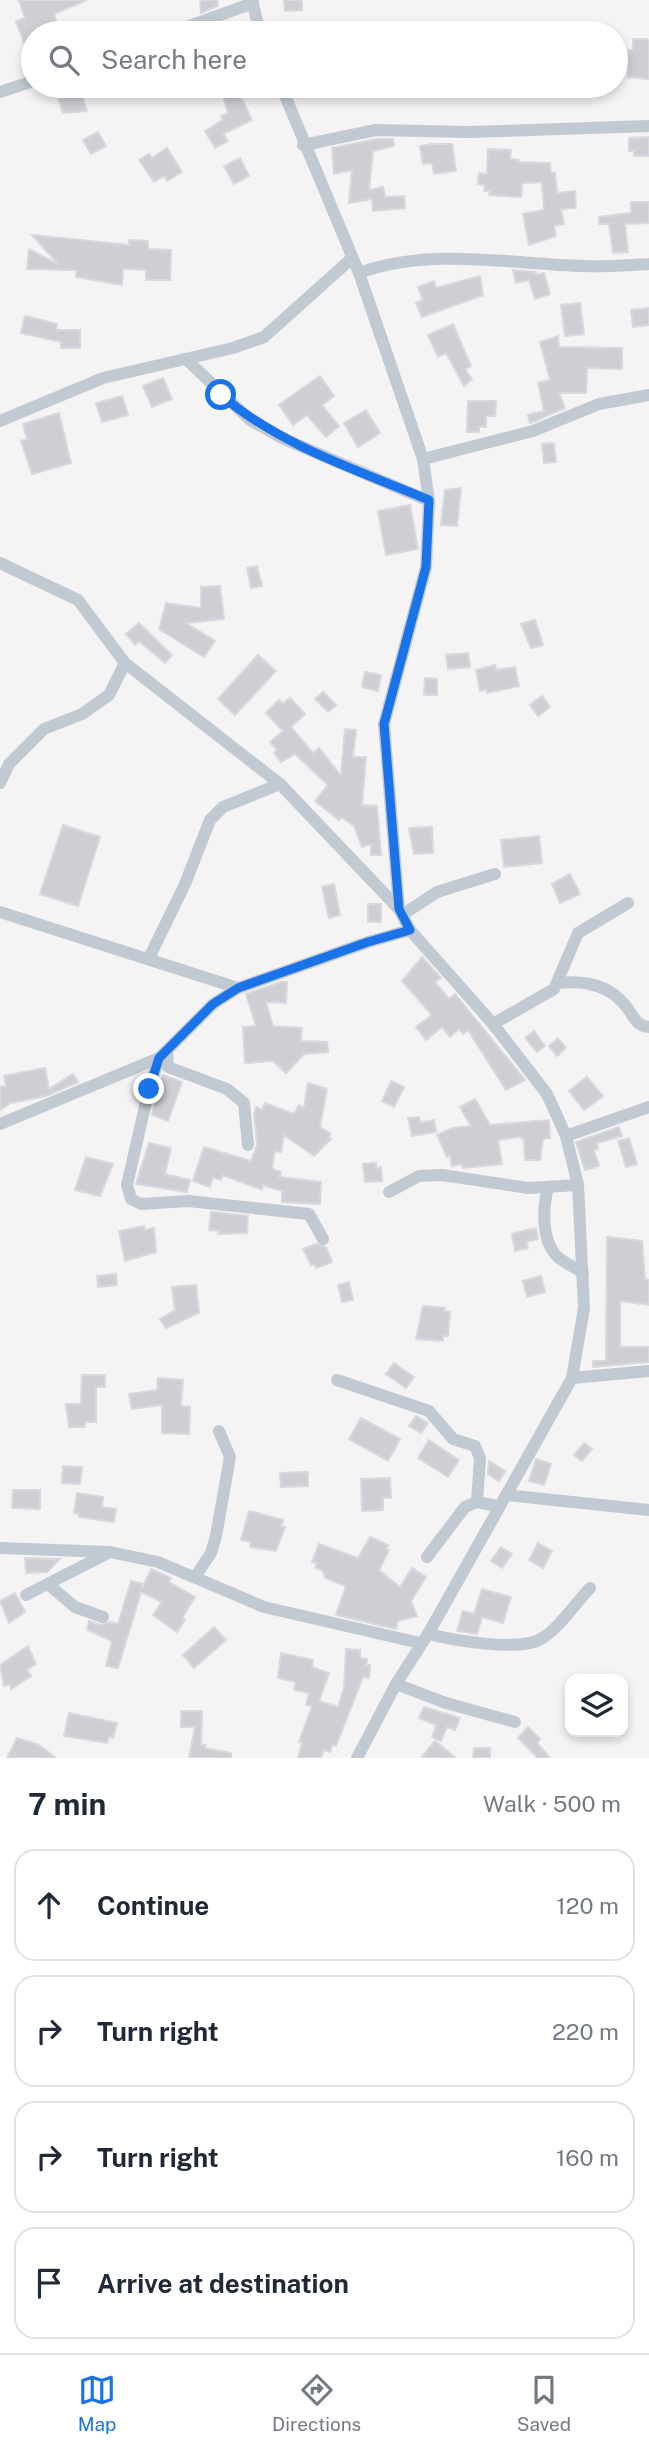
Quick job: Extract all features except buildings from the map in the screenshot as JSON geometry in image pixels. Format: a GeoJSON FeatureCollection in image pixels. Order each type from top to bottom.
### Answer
{"type":"FeatureCollection","features":[{"type":"Feature","properties":{"kind":"street"},"geometry":{"type":"LineString","coordinates":[[202,21],[252,2],[257,21]]}},
{"type":"Feature","properties":{"kind":"street"},"geometry":{"type":"LineString","coordinates":[[0,92],[21,85]]}},
{"type":"Feature","properties":{"kind":"street"},"geometry":{"type":"LineString","coordinates":[[285,98],[359,273],[423,459],[429,500],[426,567],[384,724],[400,912]]}},
{"type":"Feature","properties":{"kind":"street"},"geometry":{"type":"LineString","coordinates":[[303,145],[376,130],[468,132],[649,126]]}},
{"type":"Feature","properties":{"kind":"street"},"geometry":{"type":"LineString","coordinates":[[359,273],[406,260],[452,258],[586,266],[649,264]]}},
{"type":"Feature","properties":{"kind":"street"},"geometry":{"type":"LineString","coordinates":[[0,421],[103,378],[264,337],[351,259]]}},
{"type":"Feature","properties":{"kind":"street"},"geometry":{"type":"LineString","coordinates":[[186,359],[221,395],[261,427],[429,500]]}},
{"type":"Feature","properties":{"kind":"street"},"geometry":{"type":"LineString","coordinates":[[423,459],[533,431],[599,404],[649,395]]}},
{"type":"Feature","properties":{"kind":"street"},"geometry":{"type":"LineString","coordinates":[[0,563],[78,600],[125,663],[279,784],[400,912],[410,930],[492,1024],[547,1094],[566,1136],[578,1185],[584,1308],[572,1378],[396,1684],[357,1758]]}},
{"type":"Feature","properties":{"kind":"street"},"geometry":{"type":"LineString","coordinates":[[0,783],[9,764],[44,729],[82,714],[109,695],[125,663]]}},
{"type":"Feature","properties":{"kind":"street"},"geometry":{"type":"LineString","coordinates":[[149,958],[185,884],[210,820],[223,807],[279,784]]}},
{"type":"Feature","properties":{"kind":"street"},"geometry":{"type":"LineString","coordinates":[[400,912],[437,891],[495,874]]}},
{"type":"Feature","properties":{"kind":"street"},"geometry":{"type":"LineString","coordinates":[[558,983],[578,933],[628,903]]}},
{"type":"Feature","properties":{"kind":"street"},"geometry":{"type":"LineString","coordinates":[[0,912],[238,988]]}},
{"type":"Feature","properties":{"kind":"street"},"geometry":{"type":"LineString","coordinates":[[0,1124],[163,1054],[213,1004],[238,988],[410,930]]}},
{"type":"Feature","properties":{"kind":"street"},"geometry":{"type":"LineString","coordinates":[[492,1024],[558,983],[581,980],[608,990],[625,1004],[636,1021],[649,1027]]}},
{"type":"Feature","properties":{"kind":"street"},"geometry":{"type":"LineString","coordinates":[[163,1054],[168,1067],[227,1090],[244,1103],[248,1145]]}},
{"type":"Feature","properties":{"kind":"street"},"geometry":{"type":"LineString","coordinates":[[163,1054],[149,1089],[127,1185],[131,1199],[141,1204],[188,1201],[309,1214],[323,1239]]}},
{"type":"Feature","properties":{"kind":"street"},"geometry":{"type":"LineString","coordinates":[[566,1136],[649,1107]]}},
{"type":"Feature","properties":{"kind":"street"},"geometry":{"type":"LineString","coordinates":[[390,1192],[419,1176],[442,1175],[528,1188],[578,1185]]}},
{"type":"Feature","properties":{"kind":"street"},"geometry":{"type":"LineString","coordinates":[[548,1187],[544,1220],[548,1242],[555,1255],[583,1273]]}},
{"type":"Feature","properties":{"kind":"street"},"geometry":{"type":"LineString","coordinates":[[572,1378],[649,1371]]}},
{"type":"Feature","properties":{"kind":"street"},"geometry":{"type":"LineString","coordinates":[[337,1380],[429,1411],[453,1438],[475,1446],[480,1458],[477,1502]]}},
{"type":"Feature","properties":{"kind":"street"},"geometry":{"type":"LineString","coordinates":[[195,1577],[211,1553],[216,1536],[230,1457],[219,1431]]}},
{"type":"Feature","properties":{"kind":"street"},"geometry":{"type":"LineString","coordinates":[[506,1495],[649,1510]]}},
{"type":"Feature","properties":{"kind":"street"},"geometry":{"type":"LineString","coordinates":[[427,1557],[465,1507],[477,1502],[497,1506]]}},
{"type":"Feature","properties":{"kind":"street"},"geometry":{"type":"LineString","coordinates":[[0,1548],[110,1552],[158,1562],[264,1607],[474,1645],[537,1641],[590,1588]]}},
{"type":"Feature","properties":{"kind":"street"},"geometry":{"type":"LineString","coordinates":[[26,1595],[110,1552]]}},
{"type":"Feature","properties":{"kind":"street"},"geometry":{"type":"LineString","coordinates":[[50,1585],[75,1607],[103,1618]]}},
{"type":"Feature","properties":{"kind":"street"},"geometry":{"type":"LineString","coordinates":[[396,1684],[446,1703],[515,1722]]}},
{"type":"Feature","properties":{"kind":"route"},"geometry":{"type":"LineString","coordinates":[[149,1089],[159,1058],[213,1004],[238,988],[410,930],[399,909],[384,724],[426,567],[429,500],[284,439],[250,420],[221,395]]}}]}
